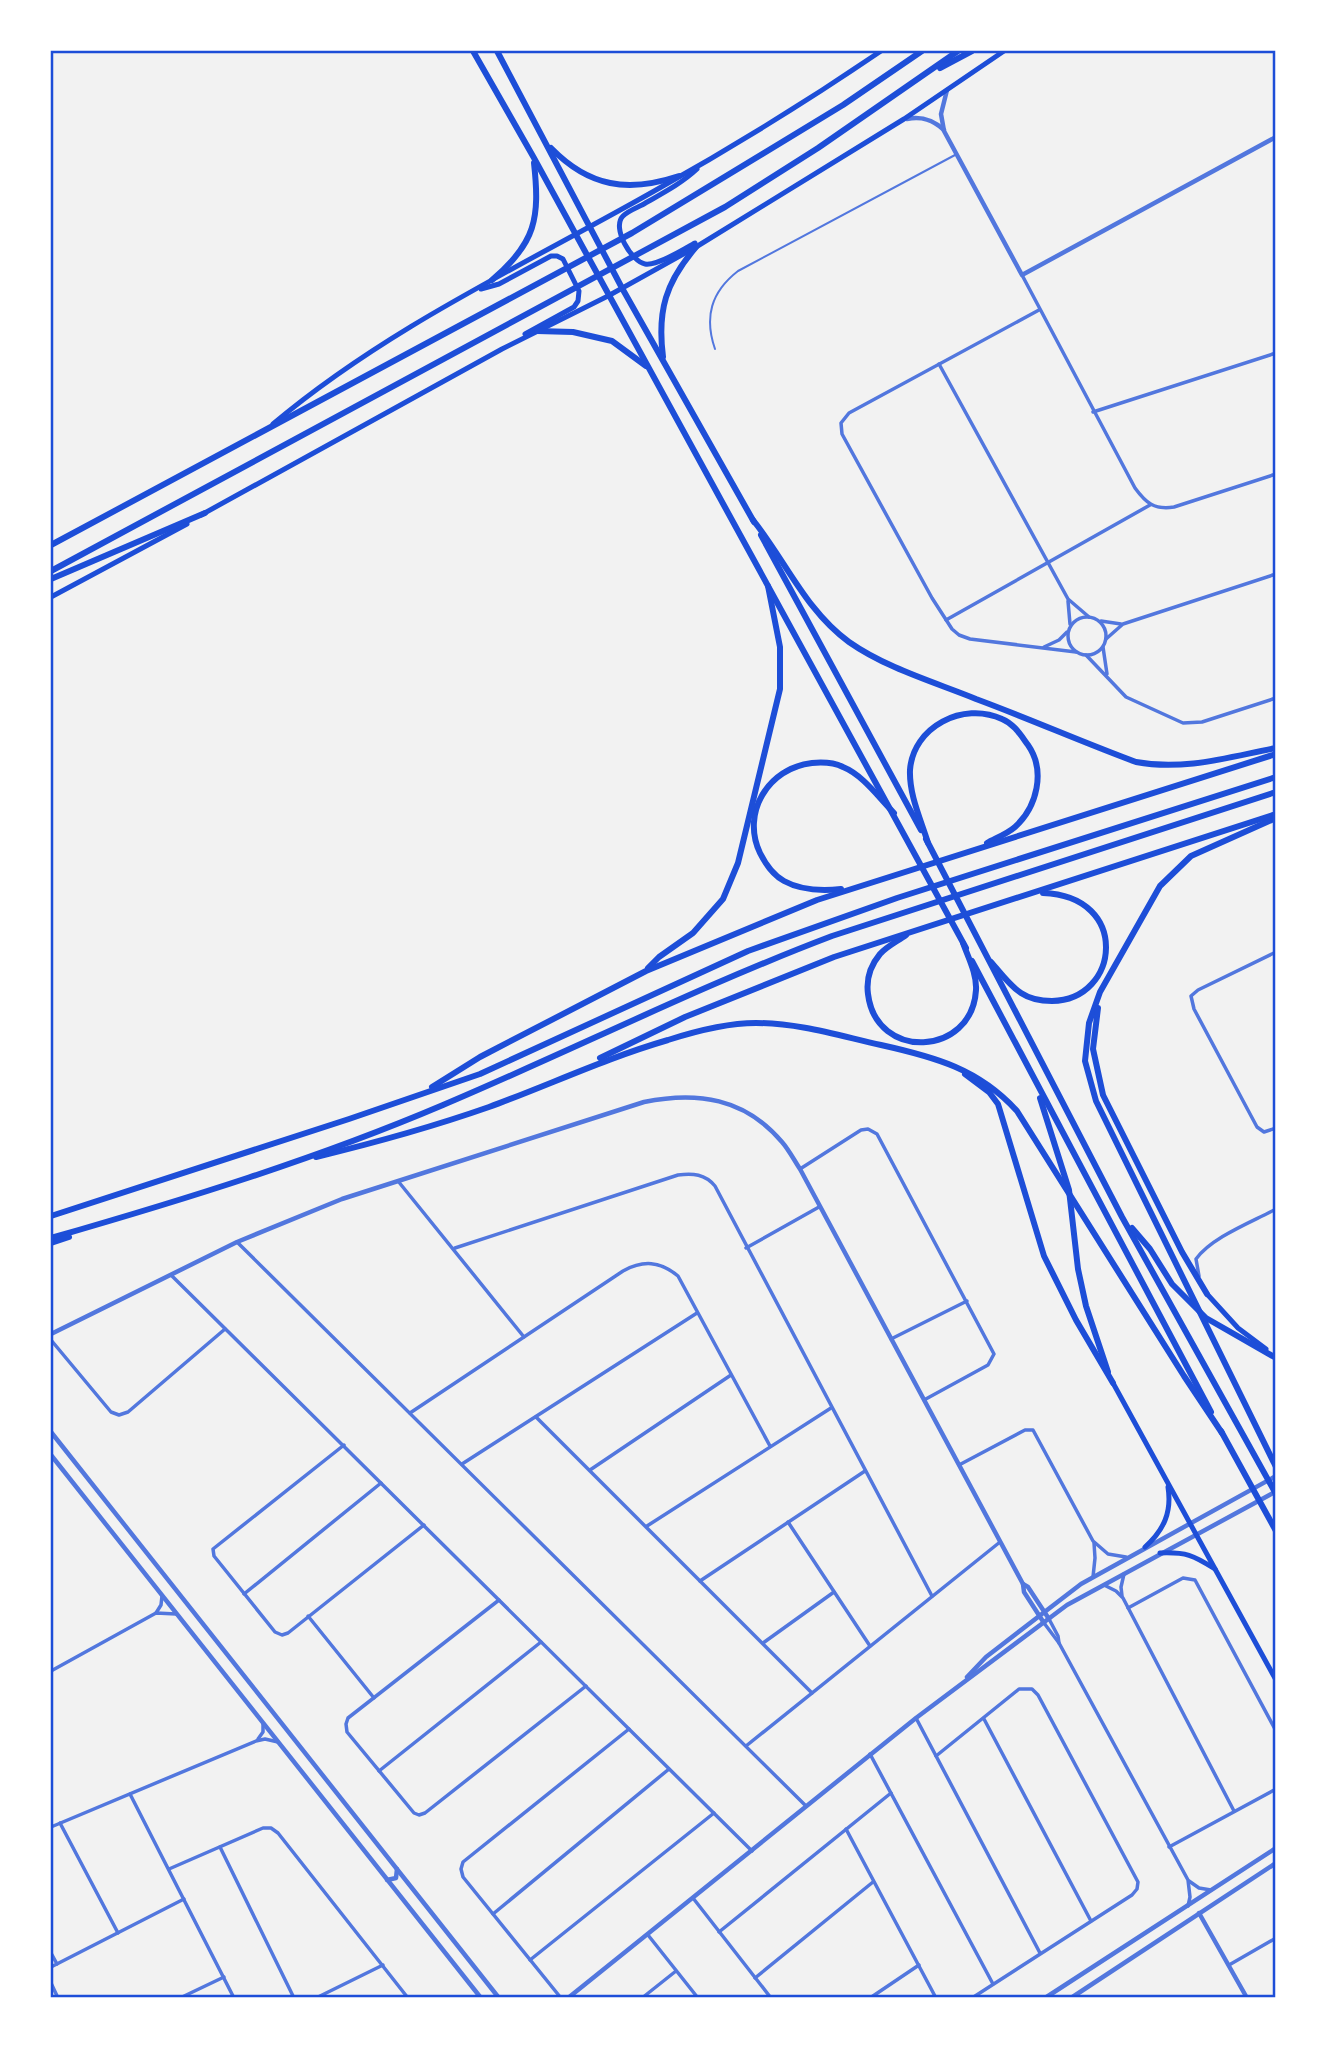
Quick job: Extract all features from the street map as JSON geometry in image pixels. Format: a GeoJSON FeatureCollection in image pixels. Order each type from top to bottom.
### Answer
{"type":"FeatureCollection","features":[{"type":"Feature","properties":{"kind":"highway"},"geometry":{"type":"LineString","coordinates":[[473,51],[894,813],[1276,1531]]}},
{"type":"Feature","properties":{"kind":"highway"},"geometry":{"type":"LineString","coordinates":[[497,51],[622,288],[753,520],[928,843],[1122,1217],[1276,1492]]}},
{"type":"Feature","properties":{"kind":"highway"},"geometry":{"type":"LineString","coordinates":[[51,545],[632,233],[844,105],[922,51]]}},
{"type":"Feature","properties":{"kind":"highway"},"geometry":{"type":"LineString","coordinates":[[51,571],[725,207],[767,182],[958,51]]}},
{"type":"Feature","properties":{"kind":"highway"},"geometry":{"type":"LineString","coordinates":[[916,81],[972,51]]}},
{"type":"Feature","properties":{"kind":"highway"},"geometry":{"type":"LineString","coordinates":[[544,141],[564,161],[584,175],[607,183],[631,187],[656,184],[679,176]]}},
{"type":"Feature","properties":{"kind":"highway"},"geometry":{"type":"LineString","coordinates":[[492,280],[524,246],[534,222],[538,196],[534,158]]}},
{"type":"Feature","properties":{"kind":"highway"},"geometry":{"type":"LineString","coordinates":[[663,362],[660,335],[665,299],[680,265],[696,247]]}},
{"type":"Feature","properties":{"kind":"highway"},"geometry":{"type":"LineString","coordinates":[[537,331],[573,332],[612,341],[647,367]]}},
{"type":"Feature","properties":{"kind":"highway"},"geometry":{"type":"LineString","coordinates":[[51,579],[205,513]]}},
{"type":"Feature","properties":{"kind":"highway"},"geometry":{"type":"LineString","coordinates":[[753,520],[807,600],[825,620],[849,641],[919,677],[1136,762],[1165,766],[1186,765],[1276,748]]}},
{"type":"Feature","properties":{"kind":"highway"},"geometry":{"type":"LineString","coordinates":[[646,971],[659,957],[693,933],[723,899],[738,863],[780,689],[780,647],[768,586]]}},
{"type":"Feature","properties":{"kind":"highway"},"geometry":{"type":"LineString","coordinates":[[928,843],[912,790],[912,756],[931,728],[943,721],[956,715],[988,715],[1015,727],[1033,752],[1037,788],[1033,803],[1013,829],[974,849]]}},
{"type":"Feature","properties":{"kind":"highway"},"geometry":{"type":"LineString","coordinates":[[421,1094],[480,1057],[646,971],[751,926],[887,877],[1276,754]]}},
{"type":"Feature","properties":{"kind":"highway"},"geometry":{"type":"LineString","coordinates":[[854,888],[809,890],[785,881],[772,872],[755,842],[754,819],[759,799],[768,786],[791,769],[804,764],[830,762],[859,776],[894,813]]}},
{"type":"Feature","properties":{"kind":"highway"},"geometry":{"type":"LineString","coordinates":[[51,1216],[480,1074],[748,951],[897,898],[1276,777]]}},
{"type":"Feature","properties":{"kind":"highway"},"geometry":{"type":"LineString","coordinates":[[51,1241],[291,1163],[440,1106],[764,962],[832,936],[1276,792]]}},
{"type":"Feature","properties":{"kind":"highway"},"geometry":{"type":"LineString","coordinates":[[554,1081],[685,1017],[798,971],[914,930],[1276,816]]}},
{"type":"Feature","properties":{"kind":"highway"},"geometry":{"type":"LineString","coordinates":[[1276,816],[1191,856],[1160,886],[1100,992],[1089,1023],[1085,1061],[1091,1090],[1276,1467]]}},
{"type":"Feature","properties":{"kind":"highway"},"geometry":{"type":"LineString","coordinates":[[990,962],[1021,993],[1044,1001],[1064,1000],[1082,993],[1098,975],[1107,948],[1105,935],[1092,910],[1083,902],[1066,896],[1037,892]]}},
{"type":"Feature","properties":{"kind":"highway"},"geometry":{"type":"LineString","coordinates":[[914,930],[882,952],[869,973],[867,984],[869,999],[878,1021],[896,1037],[911,1041],[936,1041],[950,1035],[970,1013],[976,988],[963,943]]}},
{"type":"Feature","properties":{"kind":"highway"},"geometry":{"type":"LineString","coordinates":[[1100,992],[1093,1049],[1099,1083],[1182,1252],[1207,1294]]}},
{"type":"Feature","properties":{"kind":"highway"},"geometry":{"type":"LineString","coordinates":[[291,1163],[438,1124],[625,1052],[718,1027],[755,1023],[820,1031],[922,1054],[978,1077],[1017,1111],[1223,1433]]}},
{"type":"Feature","properties":{"kind":"highway"},"geometry":{"type":"LineString","coordinates":[[952,1065],[989,1092],[998,1104],[1044,1256],[1076,1320],[1112,1382]]}},
{"type":"Feature","properties":{"kind":"highway"},"geometry":{"type":"LineString","coordinates":[[1033,1077],[1069,1190],[1082,1289],[1112,1382]]}},
{"type":"Feature","properties":{"kind":"highway"},"geometry":{"type":"LineString","coordinates":[[1122,1217],[1150,1249],[1172,1284],[1206,1318],[1276,1358]]}},
{"type":"Feature","properties":{"kind":"main road"},"geometry":{"type":"LineString","coordinates":[[268,428],[358,359],[492,280],[704,162],[881,51]]}},
{"type":"Feature","properties":{"kind":"main road"},"geometry":{"type":"LineString","coordinates":[[51,597],[502,349],[608,296],[696,247],[904,119],[1004,51]]}},
{"type":"Feature","properties":{"kind":"main road"},"geometry":{"type":"LineString","coordinates":[[704,162],[685,180],[624,215],[619,223],[619,232],[635,260],[648,265],[733,225]]}},
{"type":"Feature","properties":{"kind":"main road"},"geometry":{"type":"LineString","coordinates":[[476,290],[499,284],[554,256],[563,260],[579,291],[574,307],[535,327],[502,349]]}},
{"type":"Feature","properties":{"kind":"main road"},"geometry":{"type":"LineString","coordinates":[[1207,1294],[1238,1328],[1276,1358]]}},
{"type":"Feature","properties":{"kind":"main road"},"geometry":{"type":"LineString","coordinates":[[1112,1382],[1276,1680]]}},
{"type":"Feature","properties":{"kind":"main road"},"geometry":{"type":"LineString","coordinates":[[1145,1547],[1155,1538],[1167,1516],[1169,1496],[1163,1474]]}},
{"type":"Feature","properties":{"kind":"main road"},"geometry":{"type":"LineString","coordinates":[[1160,1553],[1182,1552],[1193,1555],[1217,1570]]}},
{"type":"Feature","properties":{"kind":"street"},"geometry":{"type":"LineString","coordinates":[[944,131],[941,114],[947,90]]}},
{"type":"Feature","properties":{"kind":"street"},"geometry":{"type":"LineString","coordinates":[[904,119],[922,118],[938,125],[944,131],[1093,412],[1135,488],[1150,505],[1157,508],[1174,507],[1276,474]]}},
{"type":"Feature","properties":{"kind":"street"},"geometry":{"type":"LineString","coordinates":[[1022,275],[1276,137]]}},
{"type":"Feature","properties":{"kind":"street"},"geometry":{"type":"LineString","coordinates":[[1039,310],[849,413],[841,423],[842,434],[849,449],[946,620],[959,635],[970,639],[1094,654],[1123,624],[1276,574]]}},
{"type":"Feature","properties":{"kind":"street"},"geometry":{"type":"LineString","coordinates":[[1093,412],[1276,353]]}},
{"type":"Feature","properties":{"kind":"street"},"geometry":{"type":"LineString","coordinates":[[939,364],[1068,599],[1089,617],[1123,624]]}},
{"type":"Feature","properties":{"kind":"street"},"geometry":{"type":"LineString","coordinates":[[946,620],[1150,505]]}},
{"type":"Feature","properties":{"kind":"street"},"geometry":{"type":"LineString","coordinates":[[1068,599],[1068,640],[1076,652]]}},
{"type":"Feature","properties":{"kind":"street"},"geometry":{"type":"LineString","coordinates":[[1042,647],[1054,643],[1076,620],[1089,617]]}},
{"type":"Feature","properties":{"kind":"street"},"geometry":{"type":"LineString","coordinates":[[1098,620],[1105,628],[1106,639]]}},
{"type":"Feature","properties":{"kind":"street"},"geometry":{"type":"LineString","coordinates":[[1103,646],[1108,676]]}},
{"type":"Feature","properties":{"kind":"street"},"geometry":{"type":"LineString","coordinates":[[1086,655],[1121,693],[1132,701],[1183,723],[1202,722],[1276,698]]}},
{"type":"Feature","properties":{"kind":"street"},"geometry":{"type":"LineString","coordinates":[[1276,952],[1198,989],[1191,996],[1194,1009],[1257,1127],[1264,1132],[1276,1128]]}},
{"type":"Feature","properties":{"kind":"street"},"geometry":{"type":"LineString","coordinates":[[51,1334],[237,1242],[342,1199],[633,1105],[669,1097],[695,1096],[719,1101],[761,1122],[782,1142],[800,1169],[1023,1584],[1024,1592],[1059,1643],[1188,1880],[1190,1897],[1187,1908]]}},
{"type":"Feature","properties":{"kind":"street"},"geometry":{"type":"LineString","coordinates":[[800,1169],[862,1130],[868,1129],[877,1134],[967,1301],[992,1349],[992,1360],[988,1365],[924,1400]]}},
{"type":"Feature","properties":{"kind":"street"},"geometry":{"type":"LineString","coordinates":[[455,1248],[678,1175],[702,1176],[715,1186],[932,1596]]}},
{"type":"Feature","properties":{"kind":"street"},"geometry":{"type":"LineString","coordinates":[[398,1181],[455,1248],[524,1337]]}},
{"type":"Feature","properties":{"kind":"street"},"geometry":{"type":"LineString","coordinates":[[746,1248],[820,1207]]}},
{"type":"Feature","properties":{"kind":"street"},"geometry":{"type":"LineString","coordinates":[[1207,1294],[1197,1268],[1196,1259],[1200,1253],[1276,1209]]}},
{"type":"Feature","properties":{"kind":"street"},"geometry":{"type":"LineString","coordinates":[[237,1242],[806,1806]]}},
{"type":"Feature","properties":{"kind":"street"},"geometry":{"type":"LineString","coordinates":[[410,1413],[623,1270],[645,1263],[657,1264],[668,1268],[677,1276],[770,1446]]}},
{"type":"Feature","properties":{"kind":"street"},"geometry":{"type":"LineString","coordinates":[[171,1275],[752,1851]]}},
{"type":"Feature","properties":{"kind":"street"},"geometry":{"type":"LineString","coordinates":[[891,1339],[967,1301]]}},
{"type":"Feature","properties":{"kind":"street"},"geometry":{"type":"LineString","coordinates":[[462,1464],[697,1312]]}},
{"type":"Feature","properties":{"kind":"street"},"geometry":{"type":"LineString","coordinates":[[51,1340],[111,1412],[119,1415],[128,1412],[226,1329]]}},
{"type":"Feature","properties":{"kind":"street"},"geometry":{"type":"LineString","coordinates":[[590,1470],[731,1375]]}},
{"type":"Feature","properties":{"kind":"street"},"geometry":{"type":"LineString","coordinates":[[647,1526],[831,1407]]}},
{"type":"Feature","properties":{"kind":"street"},"geometry":{"type":"LineString","coordinates":[[536,1417],[812,1693]]}},
{"type":"Feature","properties":{"kind":"street"},"geometry":{"type":"LineString","coordinates":[[959,1465],[1024,1430],[1033,1430],[1093,1541],[1108,1554],[1126,1557]]}},
{"type":"Feature","properties":{"kind":"street"},"geometry":{"type":"LineString","coordinates":[[51,1432],[499,1998]]}},
{"type":"Feature","properties":{"kind":"street"},"geometry":{"type":"LineString","coordinates":[[344,1445],[214,1546],[214,1556],[273,1630],[279,1634],[288,1633],[424,1525]]}},
{"type":"Feature","properties":{"kind":"street"},"geometry":{"type":"LineString","coordinates":[[51,1455],[481,1998]]}},
{"type":"Feature","properties":{"kind":"street"},"geometry":{"type":"LineString","coordinates":[[700,1581],[865,1471]]}},
{"type":"Feature","properties":{"kind":"street"},"geometry":{"type":"LineString","coordinates":[[961,1683],[986,1657],[1044,1610],[1093,1577],[1276,1476]]}},
{"type":"Feature","properties":{"kind":"street"},"geometry":{"type":"LineString","coordinates":[[244,1594],[382,1483]]}},
{"type":"Feature","properties":{"kind":"street"},"geometry":{"type":"LineString","coordinates":[[568,1998],[916,1718],[1082,1595],[1276,1492]]}},
{"type":"Feature","properties":{"kind":"street"},"geometry":{"type":"LineString","coordinates":[[788,1522],[870,1647]]}},
{"type":"Feature","properties":{"kind":"street"},"geometry":{"type":"LineString","coordinates":[[1093,1541],[1096,1558],[1093,1577]]}},
{"type":"Feature","properties":{"kind":"street"},"geometry":{"type":"LineString","coordinates":[[746,1746],[1000,1542]]}},
{"type":"Feature","properties":{"kind":"street"},"geometry":{"type":"LineString","coordinates":[[1124,1574],[1121,1587],[1123,1598],[1234,1811]]}},
{"type":"Feature","properties":{"kind":"street"},"geometry":{"type":"LineString","coordinates":[[1128,1608],[1184,1578],[1195,1580],[1276,1731]]}},
{"type":"Feature","properties":{"kind":"street"},"geometry":{"type":"LineString","coordinates":[[1023,1584],[1044,1610],[1059,1643]]}},
{"type":"Feature","properties":{"kind":"street"},"geometry":{"type":"LineString","coordinates":[[1103,1584],[1123,1598]]}},
{"type":"Feature","properties":{"kind":"street"},"geometry":{"type":"LineString","coordinates":[[763,1643],[834,1592]]}},
{"type":"Feature","properties":{"kind":"street"},"geometry":{"type":"LineString","coordinates":[[51,1671],[156,1613],[161,1605],[162,1595]]}},
{"type":"Feature","properties":{"kind":"street"},"geometry":{"type":"LineString","coordinates":[[499,1600],[348,1718],[346,1727],[349,1734],[414,1813],[425,1813],[586,1686]]}},
{"type":"Feature","properties":{"kind":"street"},"geometry":{"type":"LineString","coordinates":[[156,1613],[176,1614]]}},
{"type":"Feature","properties":{"kind":"street"},"geometry":{"type":"LineString","coordinates":[[308,1616],[374,1698]]}},
{"type":"Feature","properties":{"kind":"street"},"geometry":{"type":"LineString","coordinates":[[379,1771],[541,1642]]}},
{"type":"Feature","properties":{"kind":"street"},"geometry":{"type":"LineString","coordinates":[[936,1756],[1019,1689],[1030,1688],[1038,1695],[1136,1879],[1137,1889],[1132,1895],[972,1998]]}},
{"type":"Feature","properties":{"kind":"street"},"geometry":{"type":"LineString","coordinates":[[916,1718],[1040,1953]]}},
{"type":"Feature","properties":{"kind":"street"},"geometry":{"type":"LineString","coordinates":[[983,1718],[1091,1921]]}},
{"type":"Feature","properties":{"kind":"street"},"geometry":{"type":"LineString","coordinates":[[256,1741],[261,1735],[263,1724]]}},
{"type":"Feature","properties":{"kind":"street"},"geometry":{"type":"LineString","coordinates":[[561,1998],[464,1877],[461,1869],[463,1862],[629,1729]]}},
{"type":"Feature","properties":{"kind":"street"},"geometry":{"type":"LineString","coordinates":[[51,1827],[256,1741],[278,1742]]}},
{"type":"Feature","properties":{"kind":"street"},"geometry":{"type":"LineString","coordinates":[[870,1755],[993,1984]]}},
{"type":"Feature","properties":{"kind":"street"},"geometry":{"type":"LineString","coordinates":[[493,1914],[670,1769]]}},
{"type":"Feature","properties":{"kind":"street"},"geometry":{"type":"LineString","coordinates":[[1169,1847],[1276,1788]]}},
{"type":"Feature","properties":{"kind":"street"},"geometry":{"type":"LineString","coordinates":[[719,1932],[891,1793]]}},
{"type":"Feature","properties":{"kind":"street"},"geometry":{"type":"LineString","coordinates":[[130,1794],[234,1998]]}},
{"type":"Feature","properties":{"kind":"street"},"geometry":{"type":"LineString","coordinates":[[530,1960],[714,1813]]}},
{"type":"Feature","properties":{"kind":"street"},"geometry":{"type":"LineString","coordinates":[[60,1823],[118,1933]]}},
{"type":"Feature","properties":{"kind":"street"},"geometry":{"type":"LineString","coordinates":[[169,1869],[263,1828],[275,1830],[408,1998]]}},
{"type":"Feature","properties":{"kind":"street"},"geometry":{"type":"LineString","coordinates":[[846,1829],[936,1998]]}},
{"type":"Feature","properties":{"kind":"street"},"geometry":{"type":"LineString","coordinates":[[220,1847],[294,1998]]}},
{"type":"Feature","properties":{"kind":"street"},"geometry":{"type":"LineString","coordinates":[[1045,1998],[1276,1848]]}},
{"type":"Feature","properties":{"kind":"street"},"geometry":{"type":"LineString","coordinates":[[1252,1863],[1258,1865],[1261,1873]]}},
{"type":"Feature","properties":{"kind":"street"},"geometry":{"type":"LineString","coordinates":[[1071,1998],[1276,1863]]}},
{"type":"Feature","properties":{"kind":"street"},"geometry":{"type":"LineString","coordinates":[[386,1879],[396,1878],[397,1869]]}},
{"type":"Feature","properties":{"kind":"street"},"geometry":{"type":"LineString","coordinates":[[1188,1880],[1199,1888],[1213,1890]]}},
{"type":"Feature","properties":{"kind":"street"},"geometry":{"type":"LineString","coordinates":[[755,1978],[874,1881]]}},
{"type":"Feature","properties":{"kind":"street"},"geometry":{"type":"LineString","coordinates":[[400,1896],[403,1888],[411,1886]]}},
{"type":"Feature","properties":{"kind":"street"},"geometry":{"type":"LineString","coordinates":[[693,1898],[771,1998]]}},
{"type":"Feature","properties":{"kind":"street"},"geometry":{"type":"LineString","coordinates":[[51,1967],[184,1899]]}},
{"type":"Feature","properties":{"kind":"street"},"geometry":{"type":"LineString","coordinates":[[1199,1913],[1247,1998]]}},
{"type":"Feature","properties":{"kind":"street"},"geometry":{"type":"LineString","coordinates":[[648,1935],[698,1998]]}},
{"type":"Feature","properties":{"kind":"street"},"geometry":{"type":"LineString","coordinates":[[1229,1965],[1276,1938]]}},
{"type":"Feature","properties":{"kind":"street"},"geometry":{"type":"LineString","coordinates":[[51,1953],[57,1964]]}},
{"type":"Feature","properties":{"kind":"street"},"geometry":{"type":"LineString","coordinates":[[316,1998],[383,1965]]}},
{"type":"Feature","properties":{"kind":"street"},"geometry":{"type":"LineString","coordinates":[[870,1998],[919,1965]]}},
{"type":"Feature","properties":{"kind":"street"},"geometry":{"type":"LineString","coordinates":[[642,1998],[676,1970]]}},
{"type":"Feature","properties":{"kind":"street"},"geometry":{"type":"LineString","coordinates":[[180,1998],[224,1977]]}},
{"type":"Feature","properties":{"kind":"street"},"geometry":{"type":"LineString","coordinates":[[51,1983],[58,1998]]}},
{"type":"Feature","properties":{"kind":"lane"},"geometry":{"type":"LineString","coordinates":[[715,349],[709,320],[711,306],[717,292],[732,275],[957,154]]}}]}
